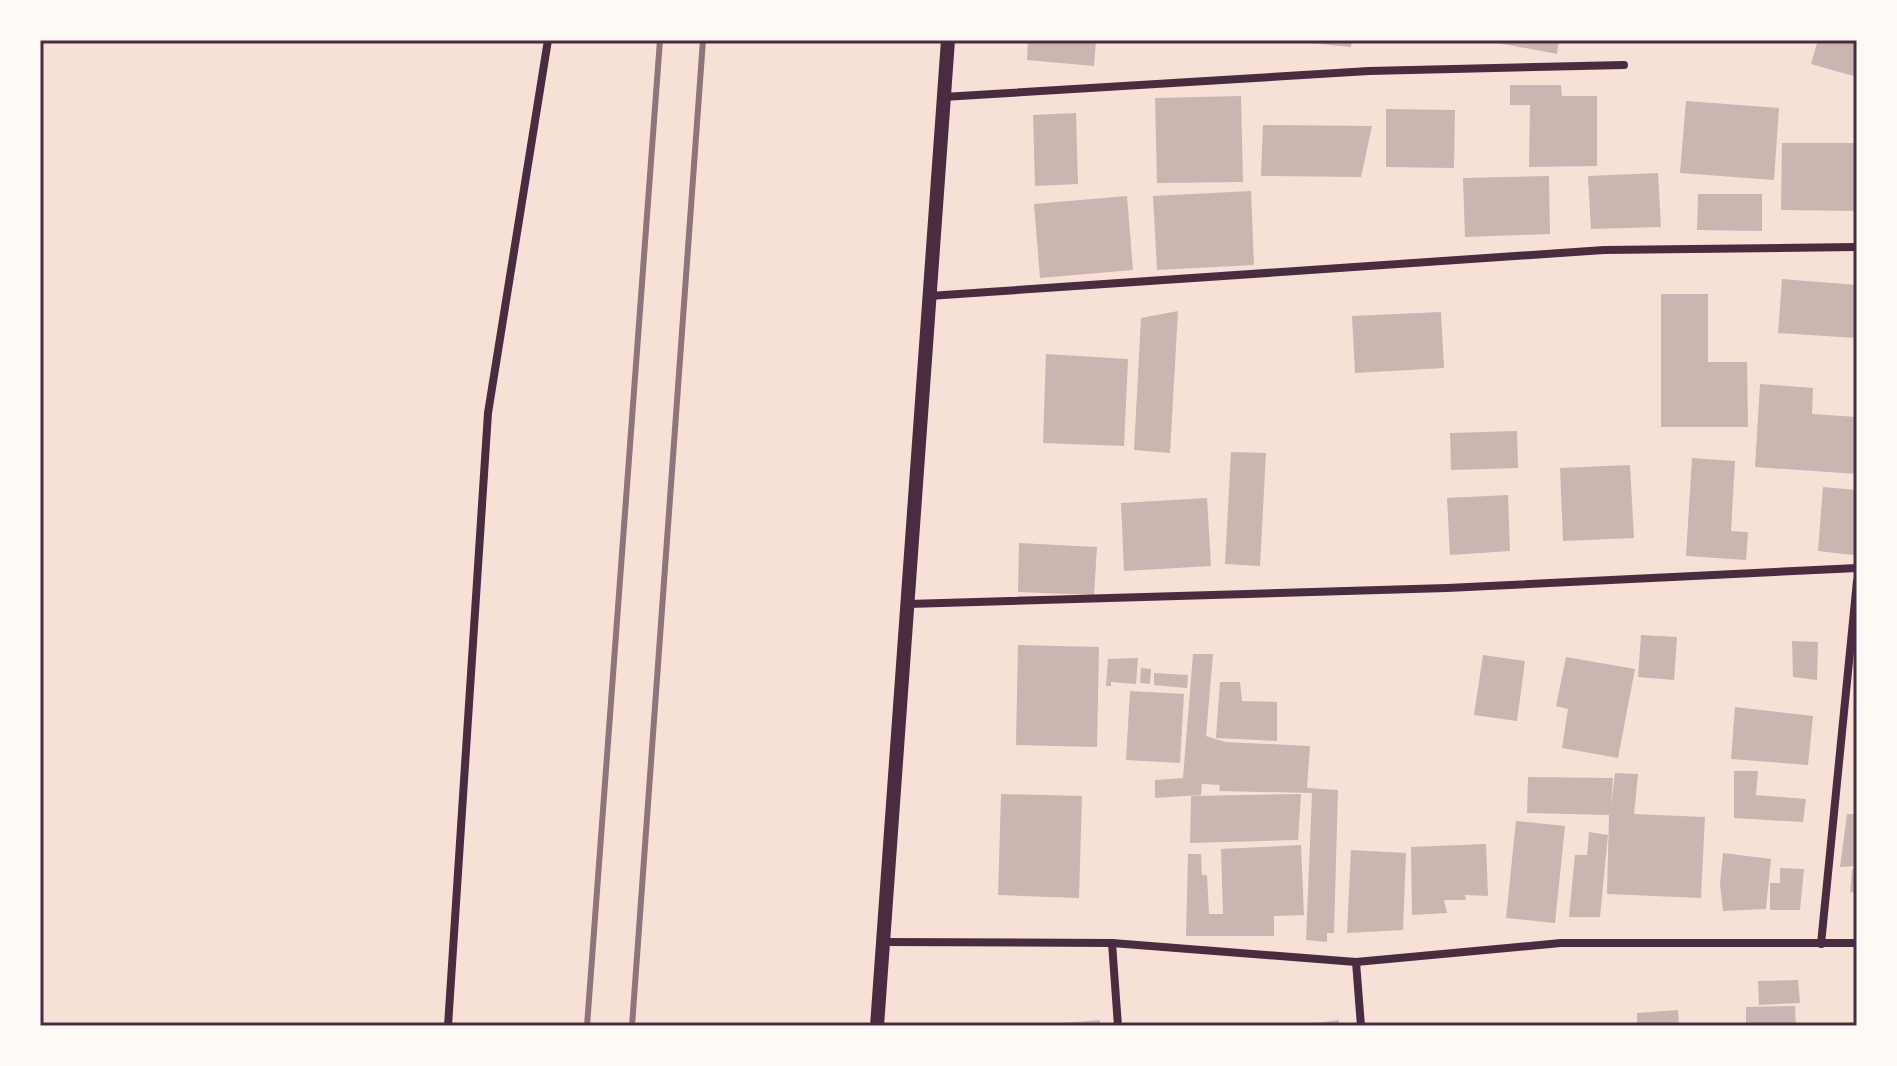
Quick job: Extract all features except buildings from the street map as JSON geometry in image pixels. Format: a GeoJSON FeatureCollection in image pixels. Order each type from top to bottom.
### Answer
{"type":"FeatureCollection","features":[{"type":"Feature","properties":{"kind":"street"},"geometry":{"type":"LineString","coordinates":[[448,1026],[488,413],[548,40]]}},
{"type":"Feature","properties":{"kind":"street"},"geometry":{"type":"LineString","coordinates":[[877,1026],[948,40]]}},
{"type":"Feature","properties":{"kind":"street"},"geometry":{"type":"LineString","coordinates":[[942,97],[1369,71],[1624,65]]}},
{"type":"Feature","properties":{"kind":"street"},"geometry":{"type":"LineString","coordinates":[[928,296],[1604,250],[1857,247]]}},
{"type":"Feature","properties":{"kind":"street"},"geometry":{"type":"LineString","coordinates":[[908,604],[1447,588],[1857,568]]}},
{"type":"Feature","properties":{"kind":"street"},"geometry":{"type":"LineString","coordinates":[[1821,944],[1857,581]]}},
{"type":"Feature","properties":{"kind":"street"},"geometry":{"type":"LineString","coordinates":[[882,942],[1112,943],[1356,962],[1561,943],[1857,943]]}},
{"type":"Feature","properties":{"kind":"street"},"geometry":{"type":"LineString","coordinates":[[1112,943],[1118,1026]]}},
{"type":"Feature","properties":{"kind":"street"},"geometry":{"type":"LineString","coordinates":[[1356,962],[1361,1026]]}},
{"type":"Feature","properties":{"kind":"railway"},"geometry":{"type":"LineString","coordinates":[[587,1026],[660,40]]}},
{"type":"Feature","properties":{"kind":"railway"},"geometry":{"type":"LineString","coordinates":[[632,1026],[703,40]]}}]}
